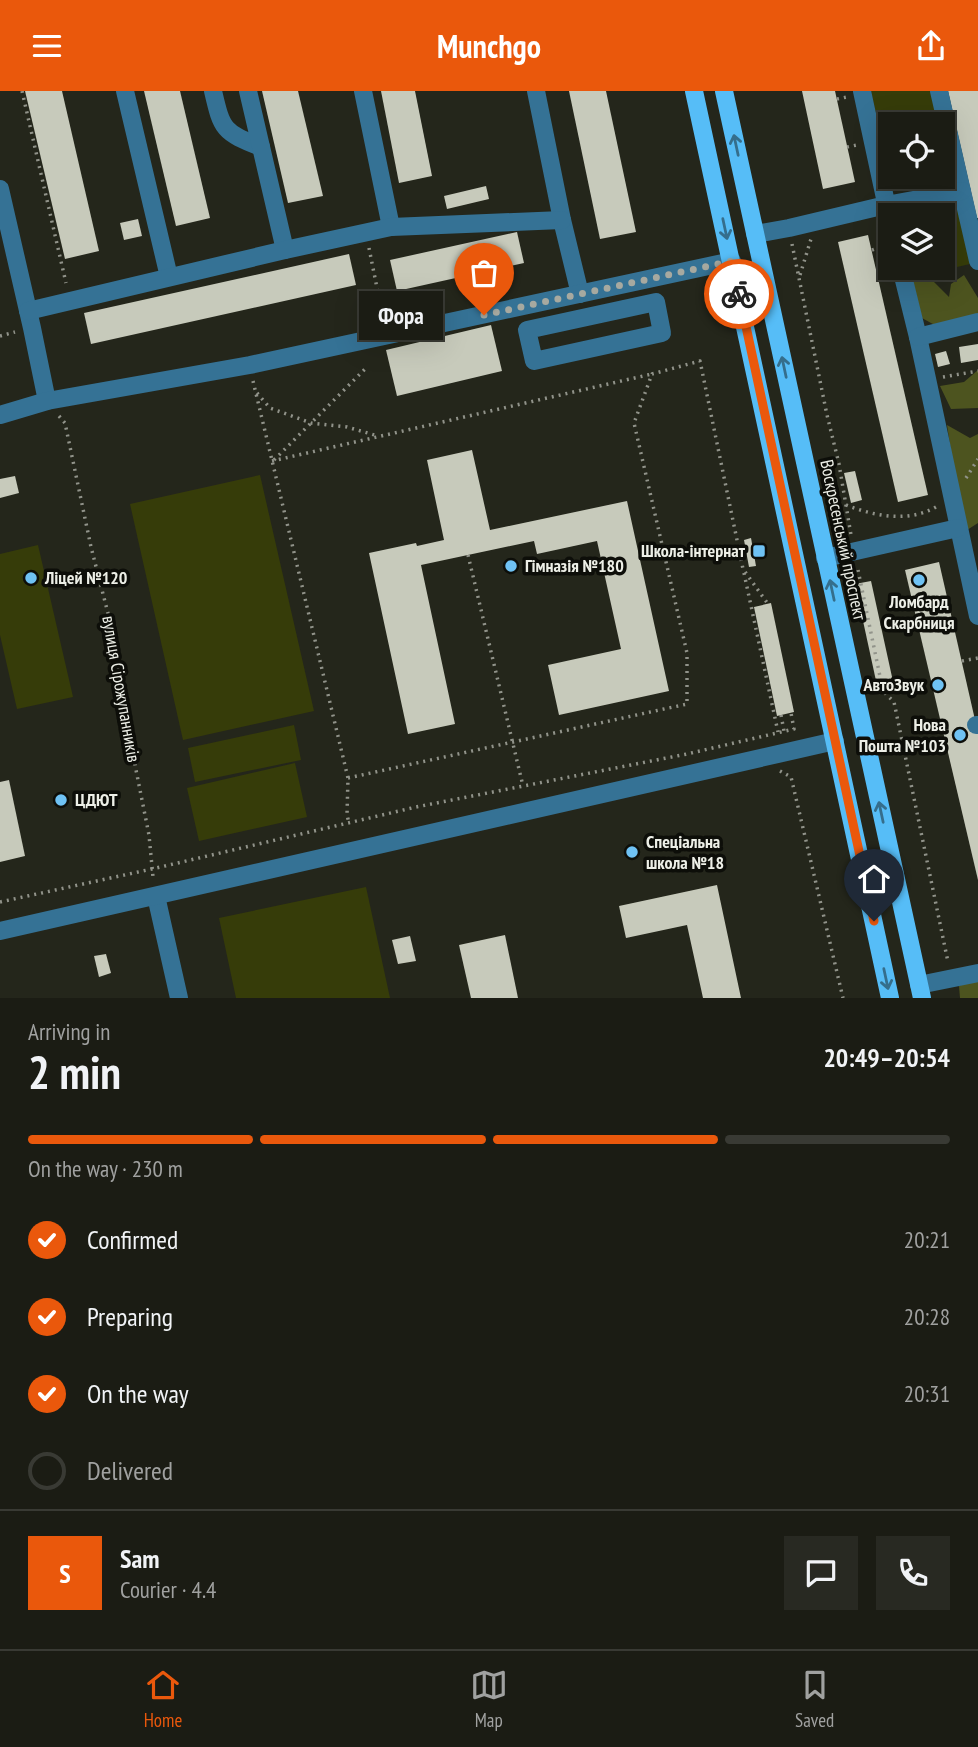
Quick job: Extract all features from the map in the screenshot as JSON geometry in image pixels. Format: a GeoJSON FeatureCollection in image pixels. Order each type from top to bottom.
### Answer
{"type":"FeatureCollection","features":[{"type":"Feature","properties":{"kind":"main road"},"geometry":{"type":"LineString","coordinates":[[694,91],[890,998]]}},
{"type":"Feature","properties":{"kind":"main road","name":"Воскресенський проспект"},"geometry":{"type":"LineString","coordinates":[[724,91],[921,992]]}},
{"type":"Feature","properties":{"kind":"street"},"geometry":{"type":"LineString","coordinates":[[125,91],[169,277]]}},
{"type":"Feature","properties":{"kind":"street"},"geometry":{"type":"LineString","coordinates":[[212,91],[218,115],[227,131],[261,146]]}},
{"type":"Feature","properties":{"kind":"street"},"geometry":{"type":"LineString","coordinates":[[248,91],[285,250]]}},
{"type":"Feature","properties":{"kind":"street"},"geometry":{"type":"LineString","coordinates":[[363,91],[390,227]]}},
{"type":"Feature","properties":{"kind":"street"},"geometry":{"type":"LineString","coordinates":[[536,91],[562,220],[571,296],[568,321]]}},
{"type":"Feature","properties":{"kind":"street"},"geometry":{"type":"LineString","coordinates":[[862,91],[886,203]]}},
{"type":"Feature","properties":{"kind":"street"},"geometry":{"type":"LineString","coordinates":[[939,91],[978,261]]}},
{"type":"Feature","properties":{"kind":"street"},"geometry":{"type":"LineString","coordinates":[[0,189],[47,401]]}},
{"type":"Feature","properties":{"kind":"street"},"geometry":{"type":"LineString","coordinates":[[897,203],[962,191]]}},
{"type":"Feature","properties":{"kind":"street"},"geometry":{"type":"LineString","coordinates":[[755,234],[878,207]]}},
{"type":"Feature","properties":{"kind":"street"},"geometry":{"type":"LineString","coordinates":[[28,311],[390,227],[562,220]]}},
{"type":"Feature","properties":{"kind":"street"},"geometry":{"type":"LineString","coordinates":[[0,415],[47,401],[250,365],[732,261]]}},
{"type":"Feature","properties":{"kind":"street"},"geometry":{"type":"LineString","coordinates":[[904,280],[952,498],[965,533],[978,617]]}},
{"type":"Feature","properties":{"kind":"street"},"geometry":{"type":"LineString","coordinates":[[656,302],[662,333],[534,361],[527,330],[568,321],[656,302]]}},
{"type":"Feature","properties":{"kind":"street"},"geometry":{"type":"LineString","coordinates":[[918,337],[978,322]]}},
{"type":"Feature","properties":{"kind":"street"},"geometry":{"type":"LineString","coordinates":[[825,558],[965,533]]}},
{"type":"Feature","properties":{"kind":"street"},"geometry":{"type":"LineString","coordinates":[[0,931],[835,741]]}},
{"type":"Feature","properties":{"kind":"street"},"geometry":{"type":"LineString","coordinates":[[156,896],[179,998]]}},
{"type":"Feature","properties":{"kind":"street"},"geometry":{"type":"LineString","coordinates":[[921,992],[951,978],[978,973]]}},
{"type":"Feature","properties":{"kind":"path"},"geometry":{"type":"LineString","coordinates":[[22,91],[70,301]]}},
{"type":"Feature","properties":{"kind":"path"},"geometry":{"type":"LineString","coordinates":[[799,277],[817,221]]}},
{"type":"Feature","properties":{"kind":"path"},"geometry":{"type":"LineString","coordinates":[[789,228],[883,691],[894,702],[951,978]]}},
{"type":"Feature","properties":{"kind":"path"},"geometry":{"type":"LineString","coordinates":[[365,232],[381,308]]}},
{"type":"Feature","properties":{"kind":"path"},"geometry":{"type":"LineString","coordinates":[[872,250],[878,248]]}},
{"type":"Feature","properties":{"kind":"path"},"geometry":{"type":"LineString","coordinates":[[272,461],[700,362],[778,732]]}},
{"type":"Feature","properties":{"kind":"path"},"geometry":{"type":"LineString","coordinates":[[250,365],[348,778],[349,823]]}},
{"type":"Feature","properties":{"kind":"path"},"geometry":{"type":"LineString","coordinates":[[272,461],[367,367]]}},
{"type":"Feature","properties":{"kind":"path"},"geometry":{"type":"LineString","coordinates":[[927,379],[978,371]]}},
{"type":"Feature","properties":{"kind":"path"},"geometry":{"type":"LineString","coordinates":[[348,778],[687,704],[687,653],[634,423],[652,374]]}},
{"type":"Feature","properties":{"kind":"path"},"geometry":{"type":"LineString","coordinates":[[255,392],[270,408],[311,423],[381,436]]}},
{"type":"Feature","properties":{"kind":"path","name":"вулиця Сірожупанників"},"geometry":{"type":"LineString","coordinates":[[47,401],[65,423],[90,547],[112,629],[149,835],[152,869]]}},
{"type":"Feature","properties":{"kind":"path"},"geometry":{"type":"LineString","coordinates":[[846,505],[879,515],[906,516],[929,511],[952,498]]}},
{"type":"Feature","properties":{"kind":"path"},"geometry":{"type":"LineString","coordinates":[[468,555],[523,786]]}},
{"type":"Feature","properties":{"kind":"path"},"geometry":{"type":"LineString","coordinates":[[743,569],[768,604]]}},
{"type":"Feature","properties":{"kind":"path"},"geometry":{"type":"LineString","coordinates":[[962,661],[978,657]]}},
{"type":"Feature","properties":{"kind":"path"},"geometry":{"type":"LineString","coordinates":[[0,902],[416,807],[687,754],[794,729],[791,713]]}},
{"type":"Feature","properties":{"kind":"path"},"geometry":{"type":"LineString","coordinates":[[781,715],[784,731]]}},
{"type":"Feature","properties":{"kind":"path"},"geometry":{"type":"LineString","coordinates":[[776,768],[791,777],[843,998]]}},
{"type":"Feature","properties":{"kind":"green space"},"geometry":{"type":"Polygon","coordinates":[[[871,91],[933,91],[938,112],[878,112],[878,123],[871,91]]]}},
{"type":"Feature","properties":{"kind":"green space"},"geometry":{"type":"Polygon","coordinates":[[[955,198],[970,264],[955,267],[955,203],[933,203],[955,198]]]}},
{"type":"Feature","properties":{"kind":"green space"},"geometry":{"type":"Polygon","coordinates":[[[964,275],[978,298],[978,316],[940,328],[922,318],[913,282],[932,280],[949,297],[951,284],[964,275]]]}},
{"type":"Feature","properties":{"kind":"green space"},"geometry":{"type":"Polygon","coordinates":[[[978,370],[978,408],[951,409],[940,386],[964,382],[978,370]]]}},
{"type":"Feature","properties":{"kind":"green space"},"geometry":{"type":"Polygon","coordinates":[[[947,425],[970,438],[978,434],[978,523],[967,530],[954,471],[947,425]]]}},
{"type":"Feature","properties":{"kind":"green space"},"geometry":{"type":"Polygon","coordinates":[[[260,475],[314,711],[183,740],[130,504],[260,475]]]}},
{"type":"Feature","properties":{"kind":"green space"},"geometry":{"type":"Polygon","coordinates":[[[38,545],[73,697],[17,709],[0,635],[0,554],[38,545]]]}},
{"type":"Feature","properties":{"kind":"green space"},"geometry":{"type":"Polygon","coordinates":[[[294,725],[301,760],[195,782],[188,748],[294,725]]]}},
{"type":"Feature","properties":{"kind":"green space"},"geometry":{"type":"Polygon","coordinates":[[[295,763],[307,817],[199,841],[187,788],[295,763]]]}},
{"type":"Feature","properties":{"kind":"green space"},"geometry":{"type":"Polygon","coordinates":[[[366,887],[390,998],[236,998],[219,918],[366,887]]]}},
{"type":"Feature","properties":{"kind":"green space"},"geometry":{"type":"Polygon","coordinates":[[[978,979],[978,998],[960,998],[959,986],[978,979]]]}},
{"type":"Feature","properties":{"kind":"building"},"geometry":{"type":"Polygon","coordinates":[[[25,91],[62,91],[99,251],[65,259],[25,91]]]}},
{"type":"Feature","properties":{"kind":"building"},"geometry":{"type":"Polygon","coordinates":[[[144,91],[180,91],[210,218],[176,226],[144,91]]]}},
{"type":"Feature","properties":{"kind":"building"},"geometry":{"type":"Polygon","coordinates":[[[262,91],[298,91],[323,196],[288,203],[262,91]]]}},
{"type":"Feature","properties":{"kind":"building"},"geometry":{"type":"Polygon","coordinates":[[[381,91],[415,91],[432,176],[399,183],[381,91]]]}},
{"type":"Feature","properties":{"kind":"building"},"geometry":{"type":"Polygon","coordinates":[[[569,91],[606,91],[636,232],[600,239],[569,91]]]}},
{"type":"Feature","properties":{"kind":"building"},"geometry":{"type":"Polygon","coordinates":[[[802,91],[835,91],[855,182],[823,189],[802,91]]]}},
{"type":"Feature","properties":{"kind":"building"},"geometry":{"type":"Polygon","coordinates":[[[948,91],[978,91],[978,218],[955,112],[948,91]]]}},
{"type":"Feature","properties":{"kind":"building"},"geometry":{"type":"Polygon","coordinates":[[[486,186],[489,199],[447,209],[444,196],[486,186]]]}},
{"type":"Feature","properties":{"kind":"building"},"geometry":{"type":"Polygon","coordinates":[[[138,219],[142,236],[124,240],[120,223],[138,219]]]}},
{"type":"Feature","properties":{"kind":"building"},"geometry":{"type":"Polygon","coordinates":[[[517,232],[524,263],[397,291],[390,260],[517,232]]]}},
{"type":"Feature","properties":{"kind":"building"},"geometry":{"type":"Polygon","coordinates":[[[868,235],[928,495],[898,502],[838,242],[868,235]]]}},
{"type":"Feature","properties":{"kind":"building"},"geometry":{"type":"Polygon","coordinates":[[[349,254],[356,285],[91,344],[84,313],[349,254]]]}},
{"type":"Feature","properties":{"kind":"building"},"geometry":{"type":"Polygon","coordinates":[[[491,325],[502,371],[397,396],[386,350],[491,325]]]}},
{"type":"Feature","properties":{"kind":"building"},"geometry":{"type":"Polygon","coordinates":[[[978,344],[978,360],[961,363],[959,347],[978,344]]]}},
{"type":"Feature","properties":{"kind":"building"},"geometry":{"type":"Polygon","coordinates":[[[946,351],[950,364],[938,367],[935,354],[946,351]]]}},
{"type":"Feature","properties":{"kind":"building"},"geometry":{"type":"Polygon","coordinates":[[[472,450],[490,530],[627,501],[669,691],[559,715],[548,665],[621,649],[597,541],[537,554],[534,541],[421,565],[455,724],[408,734],[369,553],[444,540],[427,460],[472,450]]]}},
{"type":"Feature","properties":{"kind":"building"},"geometry":{"type":"Polygon","coordinates":[[[855,471],[862,500],[851,503],[844,473],[855,471]]]}},
{"type":"Feature","properties":{"kind":"building"},"geometry":{"type":"Polygon","coordinates":[[[15,476],[19,493],[0,498],[0,479],[15,476]]]}},
{"type":"Feature","properties":{"kind":"building"},"geometry":{"type":"Polygon","coordinates":[[[751,538],[756,566],[749,567],[744,540],[751,538]]]}},
{"type":"Feature","properties":{"kind":"building"},"geometry":{"type":"Polygon","coordinates":[[[939,562],[978,733],[978,880],[905,570],[939,562]]]}},
{"type":"Feature","properties":{"kind":"building"},"geometry":{"type":"Polygon","coordinates":[[[871,581],[894,686],[878,690],[855,584],[871,581]]]}},
{"type":"Feature","properties":{"kind":"building"},"geometry":{"type":"Polygon","coordinates":[[[771,603],[794,712],[777,716],[754,607],[771,603]]]}},
{"type":"Feature","properties":{"kind":"building"},"geometry":{"type":"Polygon","coordinates":[[[9,780],[25,856],[0,862],[0,782],[9,780]]]}},
{"type":"Feature","properties":{"kind":"building"},"geometry":{"type":"Polygon","coordinates":[[[717,885],[741,998],[703,998],[687,925],[626,938],[619,906],[717,885]]]}},
{"type":"Feature","properties":{"kind":"building"},"geometry":{"type":"Polygon","coordinates":[[[505,935],[518,998],[471,998],[459,945],[505,935]]]}},
{"type":"Feature","properties":{"kind":"building"},"geometry":{"type":"Polygon","coordinates":[[[410,936],[416,961],[398,964],[392,940],[410,936]]]}},
{"type":"Feature","properties":{"kind":"building"},"geometry":{"type":"Polygon","coordinates":[[[106,954],[111,973],[99,977],[94,956],[106,954]]]}},
{"type":"Feature","properties":{"kind":"way so far"},"geometry":{"type":"LineString","coordinates":[[484,315],[732,261],[739,294]]}},
{"type":"Feature","properties":{"kind":"place","name":"Фора"},"geometry":{"type":"Point","coordinates":[484,315]}},
{"type":"Feature","properties":{"kind":"place","name":"Школа-інтернат"},"geometry":{"type":"Point","coordinates":[759,551]}},
{"type":"Feature","properties":{"kind":"place","name":"Гімназія №180"},"geometry":{"type":"Point","coordinates":[511,566]}},
{"type":"Feature","properties":{"kind":"place","name":"Ліцей №120"},"geometry":{"type":"Point","coordinates":[31,578]}},
{"type":"Feature","properties":{"kind":"place","name":"Ломбард Скарбниця"},"geometry":{"type":"Point","coordinates":[919,580]}},
{"type":"Feature","properties":{"kind":"place","name":"АвтоЗвук"},"geometry":{"type":"Point","coordinates":[938,685]}},
{"type":"Feature","properties":{"kind":"place","name":"Нова Пошта №103"},"geometry":{"type":"Point","coordinates":[960,735]}},
{"type":"Feature","properties":{"kind":"place","name":"ЦДЮТ"},"geometry":{"type":"Point","coordinates":[61,800]}},
{"type":"Feature","properties":{"kind":"place","name":"Спеціальна школа №18"},"geometry":{"type":"Point","coordinates":[632,852]}},
{"type":"Feature","properties":{"kind":"route"},"geometry":{"type":"LineString","coordinates":[[739,294],[874,921]]}}]}
